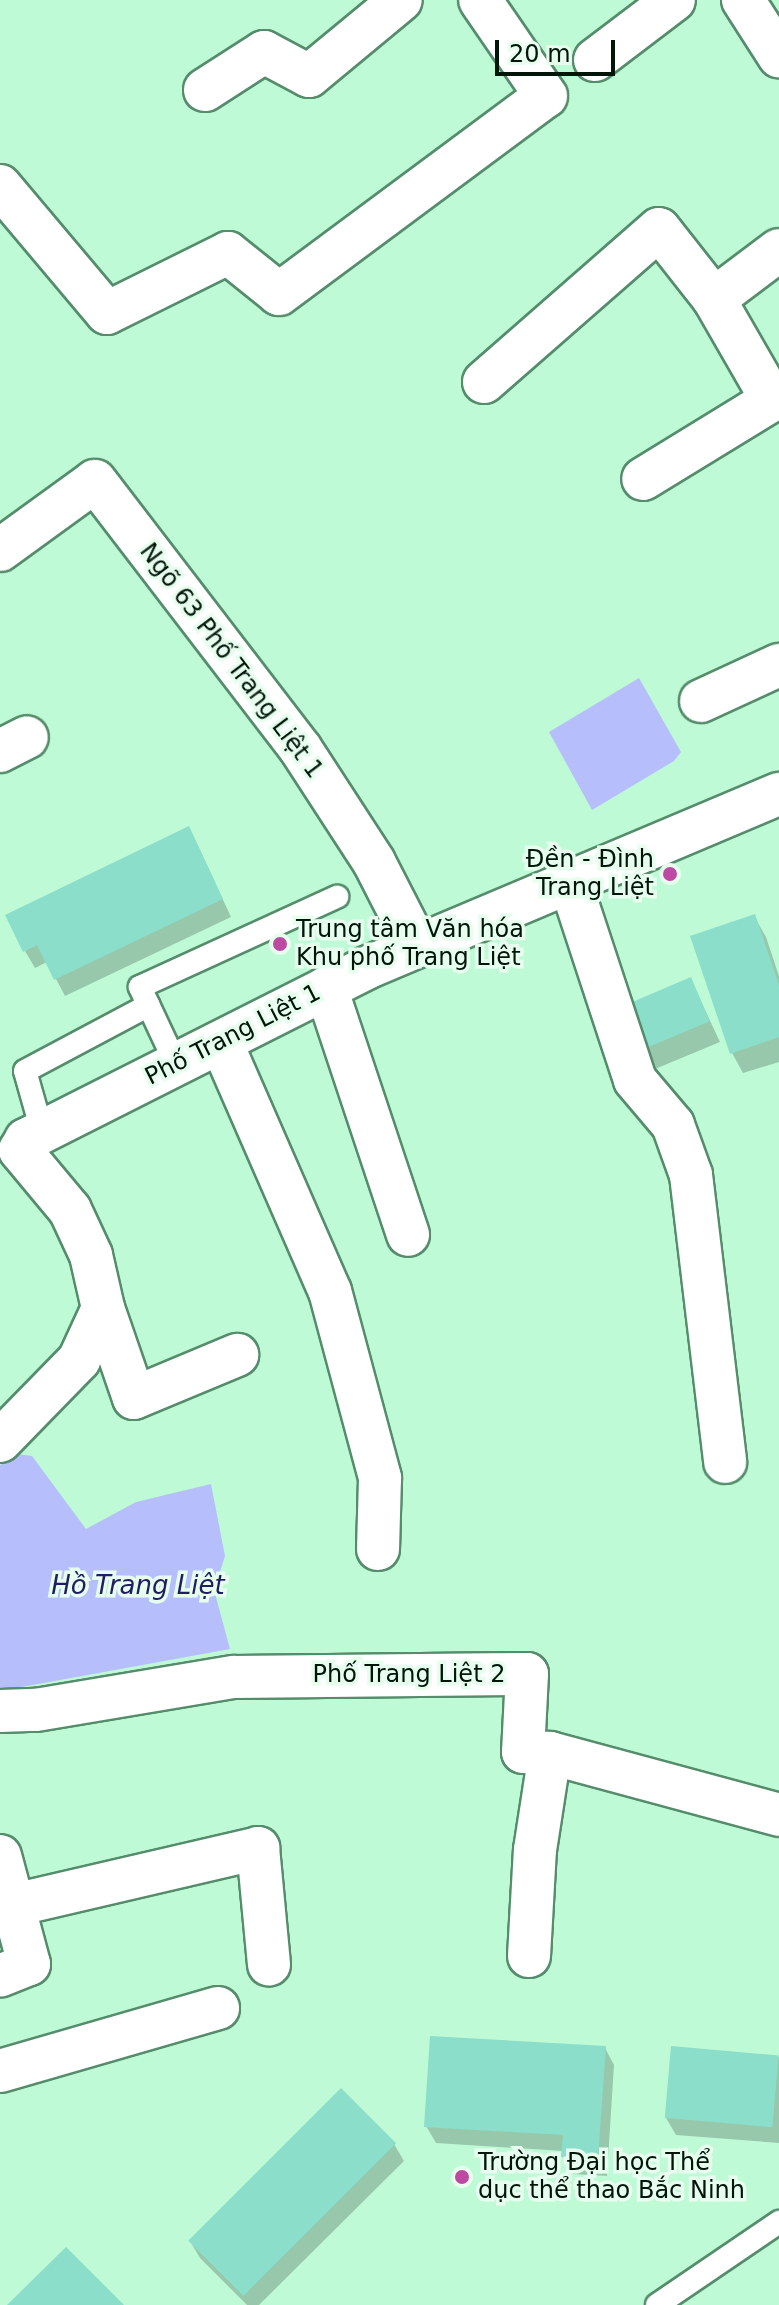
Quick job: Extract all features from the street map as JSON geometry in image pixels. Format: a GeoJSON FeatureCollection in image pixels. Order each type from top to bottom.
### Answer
{"type":"FeatureCollection","features":[{"type":"Feature","properties":{"kind":"street"},"geometry":{"type":"LineString","coordinates":[[205,90],[264,52],[309,76],[401,0]]}},
{"type":"Feature","properties":{"kind":"street"},"geometry":{"type":"LineString","coordinates":[[0,186],[107,313],[228,253],[279,294],[546,96],[480,0]]}},
{"type":"Feature","properties":{"kind":"street"},"geometry":{"type":"LineString","coordinates":[[595,60],[674,0]]}},
{"type":"Feature","properties":{"kind":"street"},"geometry":{"type":"LineString","coordinates":[[743,0],[779,56]]}},
{"type":"Feature","properties":{"kind":"street"},"geometry":{"type":"LineString","coordinates":[[484,382],[659,229],[714,299],[772,400],[643,479]]}},
{"type":"Feature","properties":{"kind":"street"},"geometry":{"type":"LineString","coordinates":[[714,299],[779,250]]}},
{"type":"Feature","properties":{"kind":"street","name":"Ngõ 63 Phố Trang Liệt 1"},"geometry":{"type":"LineString","coordinates":[[0,550],[95,481],[300,748],[374,862],[417,946]]}},
{"type":"Feature","properties":{"kind":"street"},"geometry":{"type":"LineString","coordinates":[[701,701],[779,665]]}},
{"type":"Feature","properties":{"kind":"street","name":"Phố Trang Liệt 1"},"geometry":{"type":"LineString","coordinates":[[23,1130],[176,1064],[417,946],[779,794]]}},
{"type":"Feature","properties":{"kind":"street"},"geometry":{"type":"LineString","coordinates":[[570,882],[635,1080],[673,1125],[691,1175],[725,1462]]}},
{"type":"Feature","properties":{"kind":"street"},"geometry":{"type":"LineString","coordinates":[[326,988],[408,1235]]}},
{"type":"Feature","properties":{"kind":"street"},"geometry":{"type":"LineString","coordinates":[[221,1042],[330,1291],[380,1478],[378,1549]]}},
{"type":"Feature","properties":{"kind":"street"},"geometry":{"type":"LineString","coordinates":[[23,1130],[20,1150],[70,1210],[91,1255],[103,1308],[134,1398],[237,1355]]}},
{"type":"Feature","properties":{"kind":"street"},"geometry":{"type":"LineString","coordinates":[[0,1441],[79,1360],[103,1308]]}},
{"type":"Feature","properties":{"kind":"street","name":"Phố Trang Liệt 2"},"geometry":{"type":"LineString","coordinates":[[0,1711],[36,1710],[234,1677],[527,1674],[523,1752],[550,1753],[779,1815]]}},
{"type":"Feature","properties":{"kind":"street"},"geometry":{"type":"LineString","coordinates":[[529,1956],[535,1850],[550,1753]]}},
{"type":"Feature","properties":{"kind":"street"},"geometry":{"type":"LineString","coordinates":[[14,1905],[258,1848],[269,1964]]}},
{"type":"Feature","properties":{"kind":"street"},"geometry":{"type":"LineString","coordinates":[[0,1856],[29,1964],[0,1976]]}},
{"type":"Feature","properties":{"kind":"street"},"geometry":{"type":"LineString","coordinates":[[0,2071],[218,2008]]}},
{"type":"Feature","properties":{"kind":"lane"},"geometry":{"type":"LineString","coordinates":[[176,1064],[140,987],[337,897]]}},
{"type":"Feature","properties":{"kind":"lane"},"geometry":{"type":"LineString","coordinates":[[23,1130],[25,1071],[149,1005]]}},
{"type":"Feature","properties":{"kind":"lane"},"geometry":{"type":"LineString","coordinates":[[657,2305],[779,2222]]}},
{"type":"Feature","properties":{"kind":"water"},"geometry":{"type":"Polygon","coordinates":[[[639,678],[681,752],[674,761],[592,810],[549,732],[639,678]]]}},
{"type":"Feature","properties":{"kind":"water","name":"Hồ Trang Liệt"},"geometry":{"type":"Polygon","coordinates":[[[18,1454],[32,1456],[86,1529],[136,1502],[211,1484],[225,1556],[214,1590],[230,1649],[0,1691],[0,1465],[18,1454]]]}},
{"type":"Feature","properties":{"kind":"building"},"geometry":{"type":"Polygon","coordinates":[[[189,826],[223,899],[54,980],[37,945],[23,952],[5,915],[189,826]]]}},
{"type":"Feature","properties":{"kind":"building"},"geometry":{"type":"Polygon","coordinates":[[[755,914],[779,985],[779,1037],[730,1054],[690,936],[755,914]]]}},
{"type":"Feature","properties":{"kind":"building"},"geometry":{"type":"Polygon","coordinates":[[[691,977],[710,1021],[642,1050],[623,1006],[691,977]]]}},
{"type":"Feature","properties":{"kind":"building"},"geometry":{"type":"Polygon","coordinates":[[[430,2036],[606,2046],[598,2159],[561,2157],[563,2135],[424,2127],[430,2036]]]}},
{"type":"Feature","properties":{"kind":"building"},"geometry":{"type":"Polygon","coordinates":[[[671,2046],[779,2055],[772,2127],[665,2118],[671,2046]]]}},
{"type":"Feature","properties":{"kind":"building"},"geometry":{"type":"Polygon","coordinates":[[[341,2088],[396,2143],[243,2296],[188,2241],[341,2088]]]}},
{"type":"Feature","properties":{"kind":"building"},"geometry":{"type":"Polygon","coordinates":[[[66,2247],[124,2305],[7,2305],[66,2247]]]}},
{"type":"Feature","properties":{"kind":"place","name":"Đền - Đình Trang Liệt"},"geometry":{"type":"Point","coordinates":[670,874]}},
{"type":"Feature","properties":{"kind":"place","name":"Trung tâm Văn hóa Khu phố Trang Liệt"},"geometry":{"type":"Point","coordinates":[280,944]}},
{"type":"Feature","properties":{"kind":"place","name":"Trường Đại học Thể dục thể thao Bắc Ninh"},"geometry":{"type":"Point","coordinates":[462,2177]}}]}
